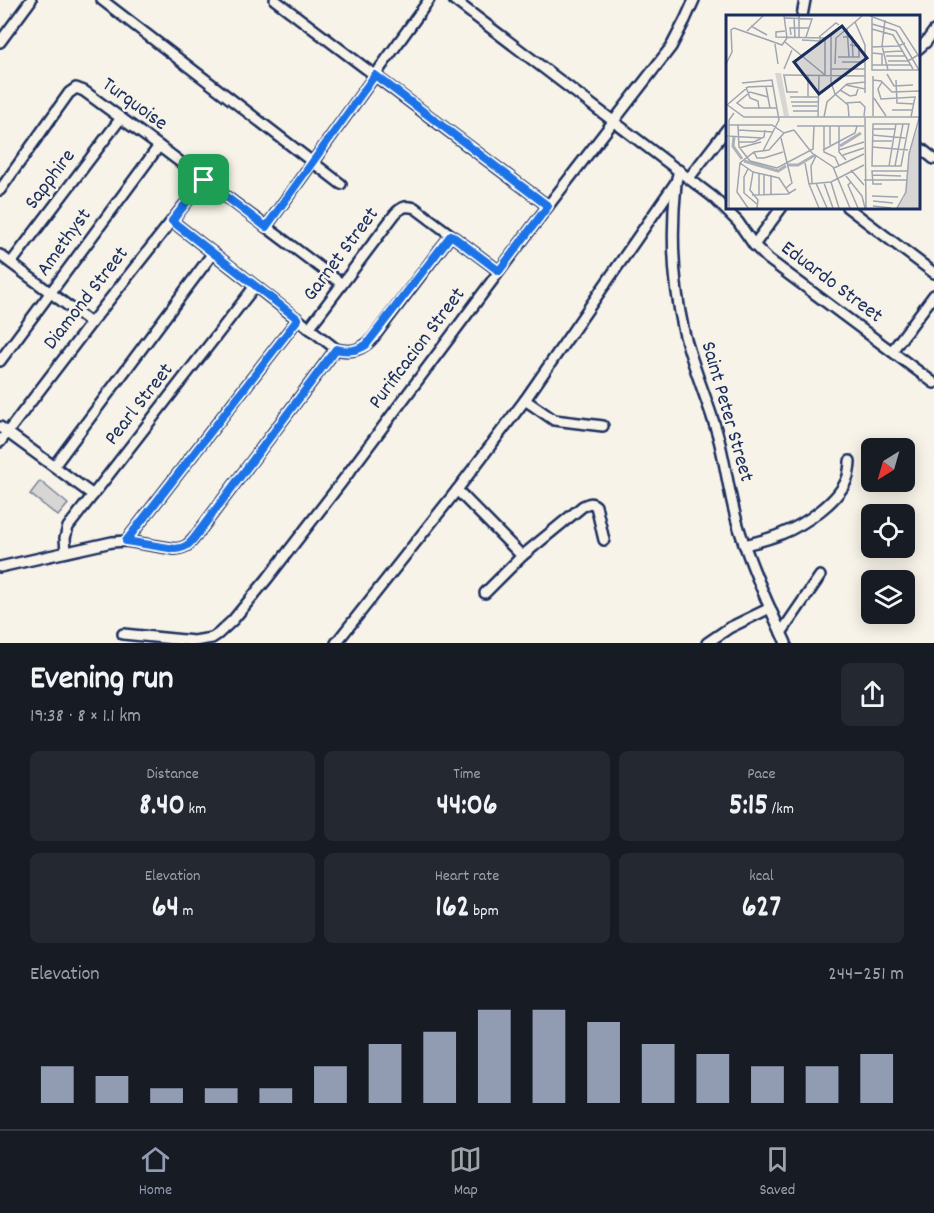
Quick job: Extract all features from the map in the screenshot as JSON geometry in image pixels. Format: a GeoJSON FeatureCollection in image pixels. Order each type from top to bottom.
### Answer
{"type":"FeatureCollection","features":[{"type":"Feature","properties":{"kind":"street"},"geometry":{"type":"LineString","coordinates":[[0,42],[31,0]]}},
{"type":"Feature","properties":{"kind":"street"},"geometry":{"type":"LineString","coordinates":[[102,0],[341,184]]}},
{"type":"Feature","properties":{"kind":"street"},"geometry":{"type":"LineString","coordinates":[[275,0],[548,206]]}},
{"type":"Feature","properties":{"kind":"street"},"geometry":{"type":"LineString","coordinates":[[266,227],[429,0]]}},
{"type":"Feature","properties":{"kind":"street","name":"Eduardo Street"},"geometry":{"type":"LineString","coordinates":[[453,0],[713,197],[768,258],[934,383]]}},
{"type":"Feature","properties":{"kind":"street","name":"Purificacion Street"},"geometry":{"type":"LineString","coordinates":[[123,634],[194,640],[212,638],[225,628],[267,579],[341,483],[548,206],[671,48],[694,0]]}},
{"type":"Feature","properties":{"kind":"street"},"geometry":{"type":"LineString","coordinates":[[802,15],[805,0]]}},
{"type":"Feature","properties":{"kind":"street"},"geometry":{"type":"LineString","coordinates":[[930,45],[934,31]]}},
{"type":"Feature","properties":{"kind":"street","name":"Turquoise"},"geometry":{"type":"LineString","coordinates":[[0,190],[69,93],[76,88],[84,91],[121,118],[342,284]]}},
{"type":"Feature","properties":{"kind":"street","name":"Sapphire"},"geometry":{"type":"LineString","coordinates":[[11,263],[121,118]]}},
{"type":"Feature","properties":{"kind":"street"},"geometry":{"type":"LineString","coordinates":[[689,178],[726,130]]}},
{"type":"Feature","properties":{"kind":"street","name":"Amethyst"},"geometry":{"type":"LineString","coordinates":[[0,361],[159,146]]}},
{"type":"Feature","properties":{"kind":"street"},"geometry":{"type":"LineString","coordinates":[[919,147],[934,159]]}},
{"type":"Feature","properties":{"kind":"street"},"geometry":{"type":"LineString","coordinates":[[336,643],[525,400],[676,182],[679,170]]}},
{"type":"Feature","properties":{"kind":"street","name":"Diamond Street"},"geometry":{"type":"LineString","coordinates":[[0,442],[4,429],[204,180]]}},
{"type":"Feature","properties":{"kind":"street","name":"Saint Peter Street"},"geometry":{"type":"LineString","coordinates":[[676,182],[674,211],[677,294],[685,333],[718,438],[744,545],[786,643]]}},
{"type":"Feature","properties":{"kind":"street","name":"Garnet Street"},"geometry":{"type":"LineString","coordinates":[[309,328],[395,214],[404,207],[414,208],[451,235]]}},
{"type":"Feature","properties":{"kind":"street"},"geometry":{"type":"LineString","coordinates":[[754,245],[782,208]]}},
{"type":"Feature","properties":{"kind":"street"},"geometry":{"type":"LineString","coordinates":[[848,208],[934,273]]}},
{"type":"Feature","properties":{"kind":"street"},"geometry":{"type":"LineString","coordinates":[[172,221],[336,349],[345,351],[356,350],[366,345],[451,235],[499,271]]}},
{"type":"Feature","properties":{"kind":"street"},"geometry":{"type":"LineString","coordinates":[[54,466],[213,253]]}},
{"type":"Feature","properties":{"kind":"street"},"geometry":{"type":"LineString","coordinates":[[0,255],[91,323]]}},
{"type":"Feature","properties":{"kind":"street","name":"Pearl Street"},"geometry":{"type":"LineString","coordinates":[[66,552],[65,538],[68,527],[255,286]]}},
{"type":"Feature","properties":{"kind":"street"},"geometry":{"type":"LineString","coordinates":[[892,351],[934,295]]}},
{"type":"Feature","properties":{"kind":"street"},"geometry":{"type":"LineString","coordinates":[[126,541],[298,319]]}},
{"type":"Feature","properties":{"kind":"street"},"geometry":{"type":"LineString","coordinates":[[0,567],[97,544],[126,541],[175,549],[182,548],[191,542],[336,349]]}},
{"type":"Feature","properties":{"kind":"street"},"geometry":{"type":"LineString","coordinates":[[525,400],[554,420],[603,426]]}},
{"type":"Feature","properties":{"kind":"street"},"geometry":{"type":"LineString","coordinates":[[4,429],[93,495]]}},
{"type":"Feature","properties":{"kind":"street"},"geometry":{"type":"LineString","coordinates":[[744,545],[784,533],[833,500],[848,477],[850,461]]}},
{"type":"Feature","properties":{"kind":"street"},"geometry":{"type":"LineString","coordinates":[[457,490],[522,556]]}},
{"type":"Feature","properties":{"kind":"street"},"geometry":{"type":"LineString","coordinates":[[485,593],[522,556],[589,503],[596,506],[604,540]]}},
{"type":"Feature","properties":{"kind":"street"},"geometry":{"type":"LineString","coordinates":[[781,633],[820,576]]}},
{"type":"Feature","properties":{"kind":"street"},"geometry":{"type":"LineString","coordinates":[[707,643],[729,628],[770,608]]}},
{"type":"Feature","properties":{"kind":"shaded area"},"geometry":{"type":"Polygon","coordinates":[[[40,481],[68,504],[58,516],[30,494],[40,481]]]}},
{"type":"Feature","properties":{"kind":"route"},"geometry":{"type":"LineString","coordinates":[[375,75],[548,206],[499,271],[451,235],[366,345],[356,350],[336,349],[195,537],[187,546],[175,549],[126,541],[298,319],[172,221],[204,180],[266,227],[375,75]]}}]}
